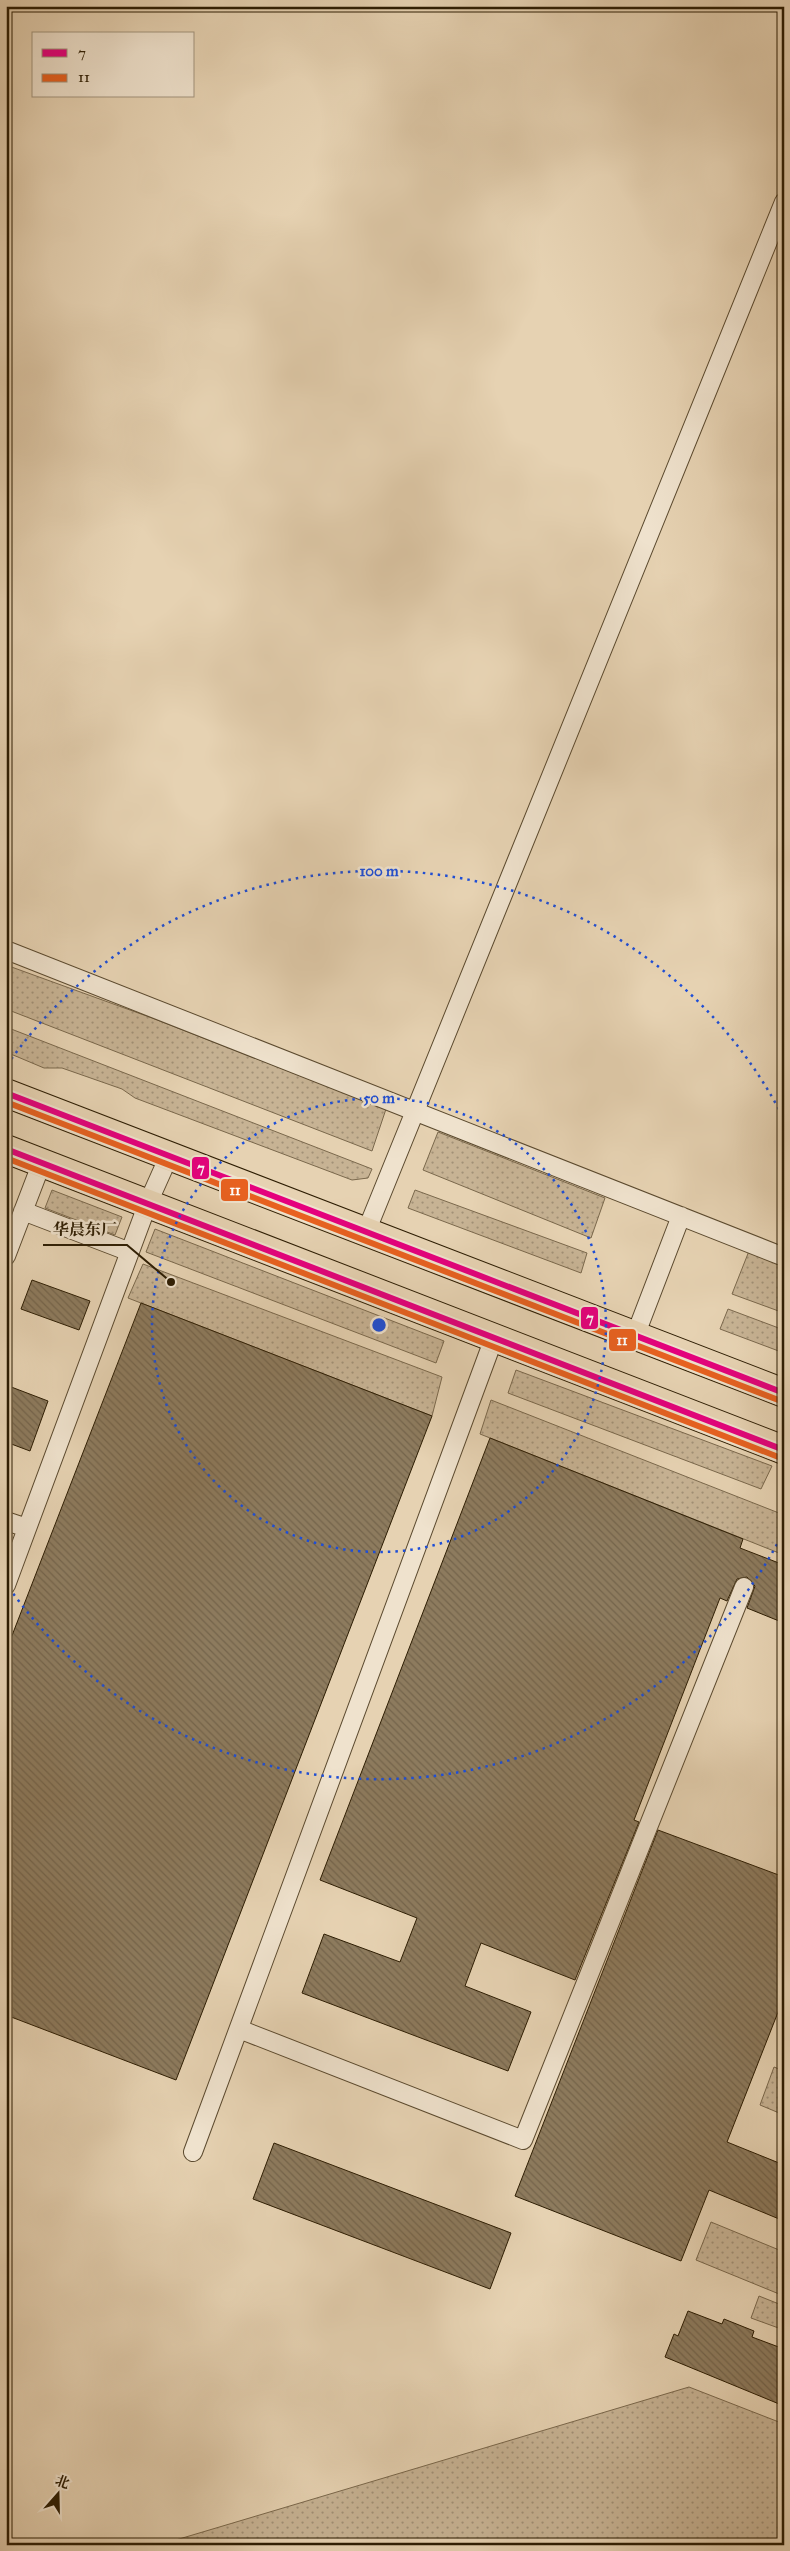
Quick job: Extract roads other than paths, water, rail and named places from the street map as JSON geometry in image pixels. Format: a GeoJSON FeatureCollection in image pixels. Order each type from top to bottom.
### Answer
{"type":"FeatureCollection","features":[{"type":"Feature","properties":{"kind":"main road"},"geometry":{"type":"LineString","coordinates":[[6,1093],[784,1393]]}},
{"type":"Feature","properties":{"kind":"main road"},"geometry":{"type":"LineString","coordinates":[[6,1149],[784,1450]]}},
{"type":"Feature","properties":{"kind":"lane"},"geometry":{"type":"LineString","coordinates":[[366,1232],[413,1112],[784,202]]}},
{"type":"Feature","properties":{"kind":"lane"},"geometry":{"type":"LineString","coordinates":[[6,950],[784,1257]]}},
{"type":"Feature","properties":{"kind":"lane"},"geometry":{"type":"LineString","coordinates":[[6,1585],[148,1203],[169,1156]]}},
{"type":"Feature","properties":{"kind":"lane"},"geometry":{"type":"LineString","coordinates":[[6,1256],[42,1162]]}},
{"type":"Feature","properties":{"kind":"lane"},"geometry":{"type":"LineString","coordinates":[[23,1211],[130,1252]]}},
{"type":"Feature","properties":{"kind":"lane"},"geometry":{"type":"LineString","coordinates":[[635,1336],[681,1216]]}},
{"type":"Feature","properties":{"kind":"lane"},"geometry":{"type":"LineString","coordinates":[[193,2152],[494,1338]]}},
{"type":"Feature","properties":{"kind":"lane"},"geometry":{"type":"LineString","coordinates":[[6,1521],[27,1528]]}},
{"type":"Feature","properties":{"kind":"lane"},"geometry":{"type":"LineString","coordinates":[[239,2029],[523,2140],[744,1587]]}},
{"type":"Feature","properties":{"kind":"place","name":"华晨东厂"},"geometry":{"type":"Point","coordinates":[171,1282]}}]}
